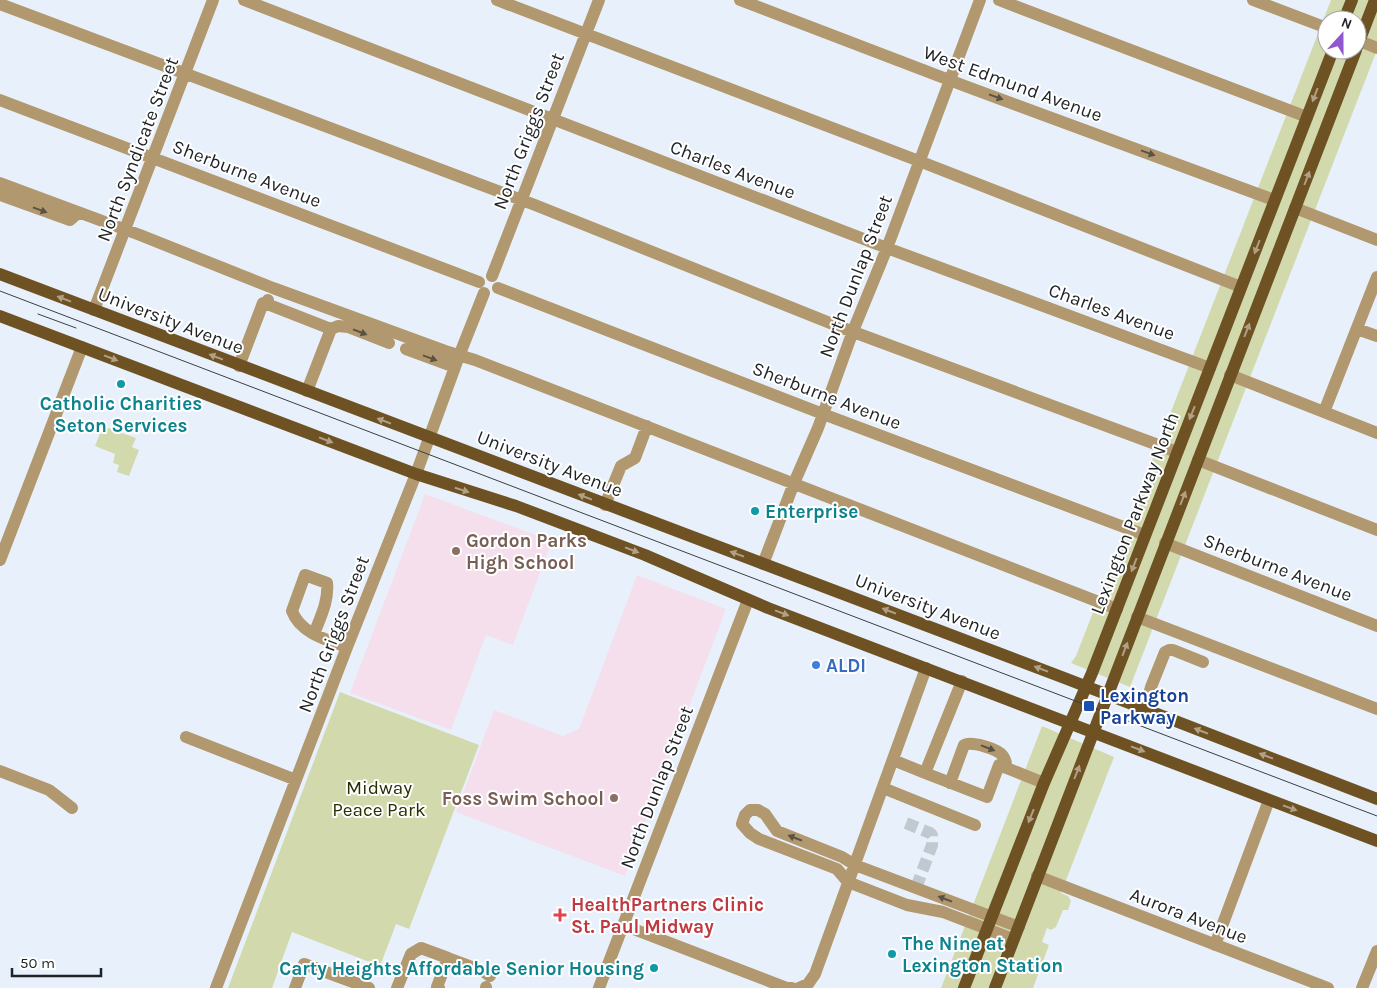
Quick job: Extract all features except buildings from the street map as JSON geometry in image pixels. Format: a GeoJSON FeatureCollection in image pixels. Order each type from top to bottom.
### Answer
{"type":"FeatureCollection","features":[{"type":"Feature","properties":{"kind":"main road"},"geometry":{"type":"LineString","coordinates":[[1367,20],[1375,0]]}},
{"type":"Feature","properties":{"kind":"main road","name":"Lexington Parkway North"},"geometry":{"type":"LineString","coordinates":[[964,988],[1044,783],[1117,609],[1329,60]]}},
{"type":"Feature","properties":{"kind":"main road"},"geometry":{"type":"LineString","coordinates":[[995,988],[1351,60]]}},
{"type":"Feature","properties":{"kind":"main road","name":"University Avenue"},"geometry":{"type":"LineString","coordinates":[[0,274],[1086,686],[1377,799]]}},
{"type":"Feature","properties":{"kind":"main road"},"geometry":{"type":"LineString","coordinates":[[0,316],[416,474],[516,506],[645,555],[748,600],[1377,841]]}},
{"type":"Feature","properties":{"kind":"street","name":"North Syndicate Street"},"geometry":{"type":"LineString","coordinates":[[94,310],[213,0]]}},
{"type":"Feature","properties":{"kind":"street","name":"Charles Avenue"},"geometry":{"type":"LineString","coordinates":[[244,0],[887,248],[1210,368]]}},
{"type":"Feature","properties":{"kind":"street"},"geometry":{"type":"LineString","coordinates":[[497,0],[1241,287]]}},
{"type":"Feature","properties":{"kind":"street","name":"North Griggs Street"},"geometry":{"type":"LineString","coordinates":[[492,276],[598,0]]}},
{"type":"Feature","properties":{"kind":"street","name":"West Edmund Avenue"},"geometry":{"type":"LineString","coordinates":[[740,0],[1274,200]]}},
{"type":"Feature","properties":{"kind":"street","name":"North Dunlap Street"},"geometry":{"type":"LineString","coordinates":[[763,564],[823,414],[853,330],[887,248],[918,161],[980,0]]}},
{"type":"Feature","properties":{"kind":"street"},"geometry":{"type":"LineString","coordinates":[[999,0],[1307,116]]}},
{"type":"Feature","properties":{"kind":"street"},"geometry":{"type":"LineString","coordinates":[[1253,0],[1317,24]]}},
{"type":"Feature","properties":{"kind":"street"},"geometry":{"type":"LineString","coordinates":[[0,4],[521,200],[831,324],[853,330],[1177,452]]}},
{"type":"Feature","properties":{"kind":"street","name":"Sherburne Avenue"},"geometry":{"type":"LineString","coordinates":[[0,100],[153,157],[482,288]]}},
{"type":"Feature","properties":{"kind":"street"},"geometry":{"type":"LineString","coordinates":[[0,183],[458,361],[647,426],[1117,609]]}},
{"type":"Feature","properties":{"kind":"street"},"geometry":{"type":"LineString","coordinates":[[0,195],[70,220],[78,213]]}},
{"type":"Feature","properties":{"kind":"street"},"geometry":{"type":"LineString","coordinates":[[1295,208],[1377,240]]}},
{"type":"Feature","properties":{"kind":"street"},"geometry":{"type":"LineString","coordinates":[[485,276],[492,276],[497,280],[498,288],[493,293],[482,288],[485,276]]}},
{"type":"Feature","properties":{"kind":"street"},"geometry":{"type":"LineString","coordinates":[[1324,412],[1377,277]]}},
{"type":"Feature","properties":{"kind":"street"},"geometry":{"type":"LineString","coordinates":[[267,304],[273,288]]}},
{"type":"Feature","properties":{"kind":"street","name":"North Griggs Street"},"geometry":{"type":"LineString","coordinates":[[216,988],[347,647],[416,474],[458,361],[482,288]]}},
{"type":"Feature","properties":{"kind":"street","name":"Sherburne Avenue"},"geometry":{"type":"LineString","coordinates":[[498,288],[823,414],[1145,535]]}},
{"type":"Feature","properties":{"kind":"street"},"geometry":{"type":"LineString","coordinates":[[239,366],[263,303],[331,329],[338,326],[348,328],[389,343]]}},
{"type":"Feature","properties":{"kind":"street"},"geometry":{"type":"LineString","coordinates":[[307,392],[331,329]]}},
{"type":"Feature","properties":{"kind":"street"},"geometry":{"type":"LineString","coordinates":[[1357,329],[1377,336]]}},
{"type":"Feature","properties":{"kind":"street"},"geometry":{"type":"LineString","coordinates":[[0,560],[82,347]]}},
{"type":"Feature","properties":{"kind":"street"},"geometry":{"type":"LineString","coordinates":[[406,349],[458,361]]}},
{"type":"Feature","properties":{"kind":"street"},"geometry":{"type":"LineString","coordinates":[[1230,375],[1377,433]]}},
{"type":"Feature","properties":{"kind":"street"},"geometry":{"type":"LineString","coordinates":[[605,505],[621,466],[634,458],[647,426]]}},
{"type":"Feature","properties":{"kind":"street"},"geometry":{"type":"LineString","coordinates":[[1198,460],[1377,530]]}},
{"type":"Feature","properties":{"kind":"street","name":"Sherburne Avenue"},"geometry":{"type":"LineString","coordinates":[[1165,543],[1377,626]]}},
{"type":"Feature","properties":{"kind":"street","name":"North Dunlap Street"},"geometry":{"type":"LineString","coordinates":[[600,988],[748,600]]}},
{"type":"Feature","properties":{"kind":"street"},"geometry":{"type":"LineString","coordinates":[[1138,617],[1377,709]]}},
{"type":"Feature","properties":{"kind":"street"},"geometry":{"type":"LineString","coordinates":[[314,634],[347,647]]}},
{"type":"Feature","properties":{"kind":"street"},"geometry":{"type":"LineString","coordinates":[[1145,709],[1151,687],[1165,652],[1173,650],[1203,662]]}},
{"type":"Feature","properties":{"kind":"street"},"geometry":{"type":"LineString","coordinates":[[799,988],[808,984],[815,974],[926,668]]}},
{"type":"Feature","properties":{"kind":"street"},"geometry":{"type":"LineString","coordinates":[[926,773],[962,681]]}},
{"type":"Feature","properties":{"kind":"street"},"geometry":{"type":"LineString","coordinates":[[186,737],[296,780]]}},
{"type":"Feature","properties":{"kind":"street"},"geometry":{"type":"LineString","coordinates":[[950,783],[964,745],[968,743],[977,744],[1002,754],[1006,761],[1006,768]]}},
{"type":"Feature","properties":{"kind":"street"},"geometry":{"type":"LineString","coordinates":[[893,760],[987,797],[999,766],[1044,783]]}},
{"type":"Feature","properties":{"kind":"street"},"geometry":{"type":"LineString","coordinates":[[0,771],[48,790],[72,808]]}},
{"type":"Feature","properties":{"kind":"street"},"geometry":{"type":"LineString","coordinates":[[882,788],[975,824]]}},
{"type":"Feature","properties":{"kind":"street"},"geometry":{"type":"LineString","coordinates":[[1215,945],[1270,800]]}},
{"type":"Feature","properties":{"kind":"street"},"geometry":{"type":"LineString","coordinates":[[989,922],[907,905],[848,882],[837,869],[759,839],[742,824],[745,815],[750,810],[758,810],[765,814],[778,831],[1016,932]]}},
{"type":"Feature","properties":{"kind":"street","name":"Aurora Avenue"},"geometry":{"type":"LineString","coordinates":[[1037,876],[1230,951],[1297,983],[1328,988]]}},
{"type":"Feature","properties":{"kind":"street"},"geometry":{"type":"LineString","coordinates":[[623,925],[787,988],[792,988]]}},
{"type":"Feature","properties":{"kind":"street"},"geometry":{"type":"LineString","coordinates":[[397,988],[411,954],[421,948],[483,970],[487,984]]}},
{"type":"Feature","properties":{"kind":"street"},"geometry":{"type":"LineString","coordinates":[[1362,988],[1377,951]]}},
{"type":"Feature","properties":{"kind":"street"},"geometry":{"type":"LineString","coordinates":[[439,988],[437,987],[448,958]]}},
{"type":"Feature","properties":{"kind":"street"},"geometry":{"type":"LineString","coordinates":[[295,988],[304,964],[370,988]]}},
{"type":"Feature","properties":{"kind":"shaded area"},"geometry":{"type":"Polygon","coordinates":[[[425,494],[552,541],[513,645],[486,635],[451,730],[350,693],[425,494]]]}},
{"type":"Feature","properties":{"kind":"shaded area"},"geometry":{"type":"Polygon","coordinates":[[[637,575],[726,609],[625,876],[456,812],[494,710],[563,736],[579,729],[637,575]]]}},
{"type":"Feature","properties":{"kind":"green space","name":"Lexington Parkway"},"geometry":{"type":"Polygon","coordinates":[[[1331,0],[1377,0],[1377,50],[1130,687],[1071,663],[1076,656],[1317,36],[1317,60],[1367,60],[1367,10],[1327,10],[1331,0]]]}},
{"type":"Feature","properties":{"kind":"green space"},"geometry":{"type":"Polygon","coordinates":[[[103,426],[136,438],[132,447],[139,450],[129,476],[117,472],[119,465],[113,463],[115,454],[95,446],[103,426]]]}},
{"type":"Feature","properties":{"kind":"green space","name":"Midway Peace Park"},"geometry":{"type":"Polygon","coordinates":[[[340,692],[479,745],[409,929],[396,924],[380,966],[292,932],[272,988],[228,988],[340,692]]]}},
{"type":"Feature","properties":{"kind":"green space","name":"Lexington Parkway"},"geometry":{"type":"Polygon","coordinates":[[[1042,726],[1114,757],[1061,893],[1068,896],[1071,901],[1068,910],[1063,910],[1056,927],[1051,930],[1047,928],[1042,942],[1049,945],[1033,988],[941,988],[1042,726]]]}},
{"type":"Feature","properties":{"kind":"tunnel"},"geometry":{"type":"LineString","coordinates":[[906,823],[932,835],[932,845],[916,888]]}},
{"type":"Feature","properties":{"kind":"tram line"},"geometry":{"type":"LineString","coordinates":[[0,291],[1377,816]]}},
{"type":"Feature","properties":{"kind":"tram line"},"geometry":{"type":"LineString","coordinates":[[38,314],[76,328]]}},
{"type":"Feature","properties":{"kind":"place","name":"Catholic Charities Seton Services"},"geometry":{"type":"Point","coordinates":[121,384]}},
{"type":"Feature","properties":{"kind":"place","name":"Enterprise"},"geometry":{"type":"Point","coordinates":[755,511]}},
{"type":"Feature","properties":{"kind":"place","name":"Gordon Parks High School"},"geometry":{"type":"Point","coordinates":[456,551]}},
{"type":"Feature","properties":{"kind":"place","name":"ALDI"},"geometry":{"type":"Point","coordinates":[816,665]}},
{"type":"Feature","properties":{"kind":"place","name":"Lexington Parkway"},"geometry":{"type":"Point","coordinates":[1089,706]}},
{"type":"Feature","properties":{"kind":"place","name":"Foss Swim School"},"geometry":{"type":"Point","coordinates":[614,798]}},
{"type":"Feature","properties":{"kind":"place","name":"HealthPartners Clinic St. Paul Midway"},"geometry":{"type":"Point","coordinates":[560,915]}},
{"type":"Feature","properties":{"kind":"place","name":"The Nine at Lexington Station"},"geometry":{"type":"Point","coordinates":[892,954]}},
{"type":"Feature","properties":{"kind":"place","name":"Carty Heights Affordable Senior Housing"},"geometry":{"type":"Point","coordinates":[654,968]}}]}
